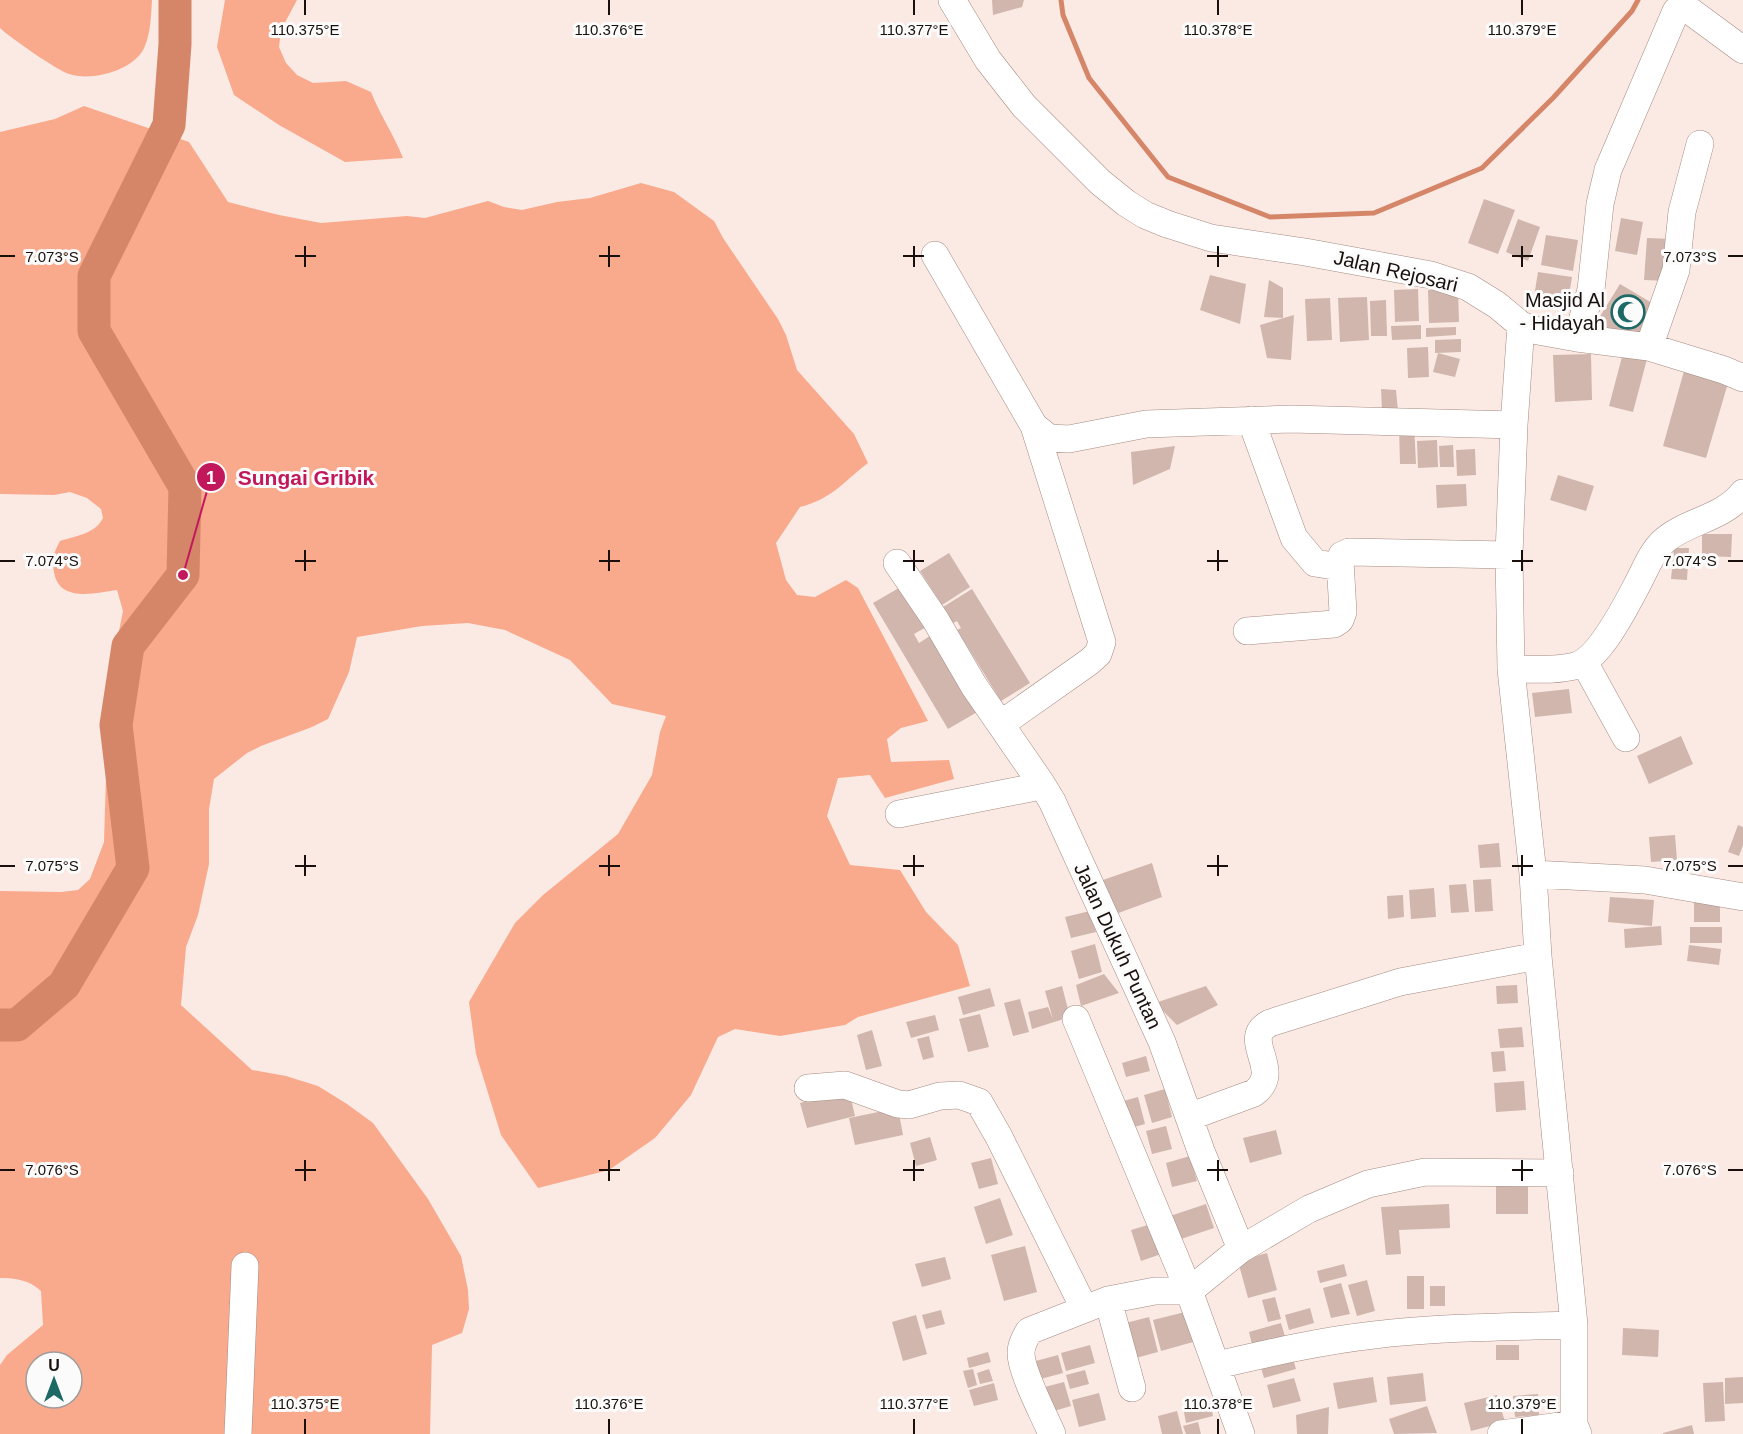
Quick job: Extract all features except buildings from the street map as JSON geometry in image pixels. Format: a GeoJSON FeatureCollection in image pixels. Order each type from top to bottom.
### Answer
{"type":"FeatureCollection","features":[{"type":"Feature","properties":{"kind":"street","name":"Jalan Rejosari"},"geometry":{"type":"LineString","coordinates":[[952,0],[988,60],[1024,106],[1100,182],[1144,215],[1210,238],[1431,275],[1468,287],[1497,305],[1521,325],[1538,331],[1649,347],[1743,378]]}},
{"type":"Feature","properties":{"kind":"street"},"geometry":{"type":"LineString","coordinates":[[1577,338],[1591,290],[1600,204],[1608,170],[1676,11],[1686,8],[1743,50]]}},
{"type":"Feature","properties":{"kind":"street"},"geometry":{"type":"LineString","coordinates":[[1649,347],[1676,270],[1682,212],[1700,144]]}},
{"type":"Feature","properties":{"kind":"street"},"geometry":{"type":"LineString","coordinates":[[935,255],[1034,426],[1102,642],[1098,654],[1089,662],[1001,724]]}},
{"type":"Feature","properties":{"kind":"street"},"geometry":{"type":"LineString","coordinates":[[1501,1434],[1576,1429],[1574,1326],[1538,956],[1533,874],[1511,669],[1509,555],[1521,325]]}},
{"type":"Feature","properties":{"kind":"street"},"geometry":{"type":"LineString","coordinates":[[1034,426],[1049,438],[1069,440],[1146,424],[1251,420],[1514,425]]}},
{"type":"Feature","properties":{"kind":"street"},"geometry":{"type":"LineString","coordinates":[[1251,420],[1294,538],[1315,563],[1341,567]]}},
{"type":"Feature","properties":{"kind":"street"},"geometry":{"type":"LineString","coordinates":[[1511,669],[1564,668],[1578,666],[1584,662],[1599,647],[1628,602],[1659,545],[1672,535],[1725,511],[1743,493]]}},
{"type":"Feature","properties":{"kind":"street"},"geometry":{"type":"LineString","coordinates":[[1247,631],[1334,624],[1340,620],[1343,612],[1342,555],[1349,552],[1509,555]]}},
{"type":"Feature","properties":{"kind":"street","name":"Jalan Dukuh Puntan"},"geometry":{"type":"LineString","coordinates":[[897,563],[935,619],[974,686],[1052,801],[1162,1042],[1241,1249]]}},
{"type":"Feature","properties":{"kind":"street"},"geometry":{"type":"LineString","coordinates":[[1584,662],[1626,738]]}},
{"type":"Feature","properties":{"kind":"street"},"geometry":{"type":"LineString","coordinates":[[899,814],[1031,788],[1041,783]]}},
{"type":"Feature","properties":{"kind":"street"},"geometry":{"type":"LineString","coordinates":[[1533,874],[1645,880],[1743,897]]}},
{"type":"Feature","properties":{"kind":"street"},"geometry":{"type":"LineString","coordinates":[[1189,1117],[1246,1096],[1261,1087],[1265,1082],[1265,1074],[1258,1038],[1263,1026],[1400,982],[1538,956]]}},
{"type":"Feature","properties":{"kind":"street"},"geometry":{"type":"LineString","coordinates":[[1076,1019],[1189,1291],[1242,1434]]}},
{"type":"Feature","properties":{"kind":"street"},"geometry":{"type":"LineString","coordinates":[[808,1088],[844,1085],[898,1104],[909,1105],[940,1096],[959,1095],[979,1102],[1096,1304],[1132,1388]]}},
{"type":"Feature","properties":{"kind":"street"},"geometry":{"type":"LineString","coordinates":[[1052,1434],[1020,1354],[1029,1331],[1096,1304],[1155,1291],[1189,1291],[1241,1249],[1309,1209],[1368,1184],[1425,1172],[1560,1173]]}},
{"type":"Feature","properties":{"kind":"street"},"geometry":{"type":"LineString","coordinates":[[238,1434],[245,1266]]}},
{"type":"Feature","properties":{"kind":"street"},"geometry":{"type":"LineString","coordinates":[[1217,1365],[1296,1346],[1375,1335],[1461,1327],[1574,1326]]}},
{"type":"Feature","properties":{"kind":"shaded area"},"geometry":{"type":"Polygon","coordinates":[[[0,0],[152,0],[145,46],[133,62],[123,68],[101,75],[69,74],[33,53],[0,28],[0,0]]]}},
{"type":"Feature","properties":{"kind":"shaded area"},"geometry":{"type":"Polygon","coordinates":[[[225,0],[297,0],[281,30],[279,47],[286,63],[297,75],[313,83],[346,81],[371,92],[403,158],[345,162],[279,125],[234,95],[217,47],[225,0]]]}},
{"type":"Feature","properties":{"kind":"shaded area"},"geometry":{"type":"Polygon","coordinates":[[[84,106],[189,142],[228,202],[321,223],[407,216],[425,218],[488,201],[522,210],[590,198],[641,183],[674,192],[714,221],[778,319],[786,335],[797,370],[854,434],[868,463],[829,495],[800,507],[776,543],[786,580],[797,595],[815,597],[846,580],[858,588],[928,721],[901,728],[887,739],[891,762],[949,760],[954,779],[885,798],[870,775],[838,778],[827,816],[850,865],[900,870],[926,912],[958,945],[970,986],[858,1017],[845,1025],[780,1036],[735,1029],[718,1037],[691,1095],[655,1138],[609,1170],[538,1188],[501,1135],[476,1054],[469,1002],[515,923],[543,895],[618,834],[652,775],[660,732],[666,716],[612,704],[570,660],[505,630],[468,623],[422,626],[357,637],[349,672],[328,719],[247,753],[214,779],[209,809],[209,864],[198,915],[186,947],[181,1005],[252,1070],[286,1076],[318,1086],[373,1123],[428,1199],[461,1256],[468,1290],[469,1309],[462,1333],[432,1345],[430,1434],[0,1434],[0,1365],[7,1355],[43,1325],[41,1291],[22,1280],[0,1278],[0,891],[78,890],[90,879],[104,842],[107,744],[115,651],[123,611],[117,590],[89,594],[70,592],[57,582],[54,572],[54,556],[60,541],[95,528],[103,518],[101,509],[87,498],[70,492],[54,495],[0,494],[0,132],[55,119],[84,106]]]}},
{"type":"Feature","properties":{"kind":"waterway"},"geometry":{"type":"LineString","coordinates":[[0,1025],[17,1025],[64,985],[133,868],[116,725],[128,646],[183,575],[185,487],[94,331],[94,276],[169,125],[175,44],[175,0]]}},
{"type":"Feature","properties":{"kind":"waterway"},"geometry":{"type":"LineString","coordinates":[[1061,0],[1063,15],[1089,78],[1168,177],[1270,217],[1374,213],[1482,168],[1553,98],[1632,11],[1638,0]]}},
{"type":"Feature","properties":{"kind":"place","name":"Masjid Al - Hidayah"},"geometry":{"type":"Point","coordinates":[1628,312]}},
{"type":"Feature","properties":{"kind":"place","name":"Sungai Gribik"},"geometry":{"type":"Point","coordinates":[183,575]}}]}
